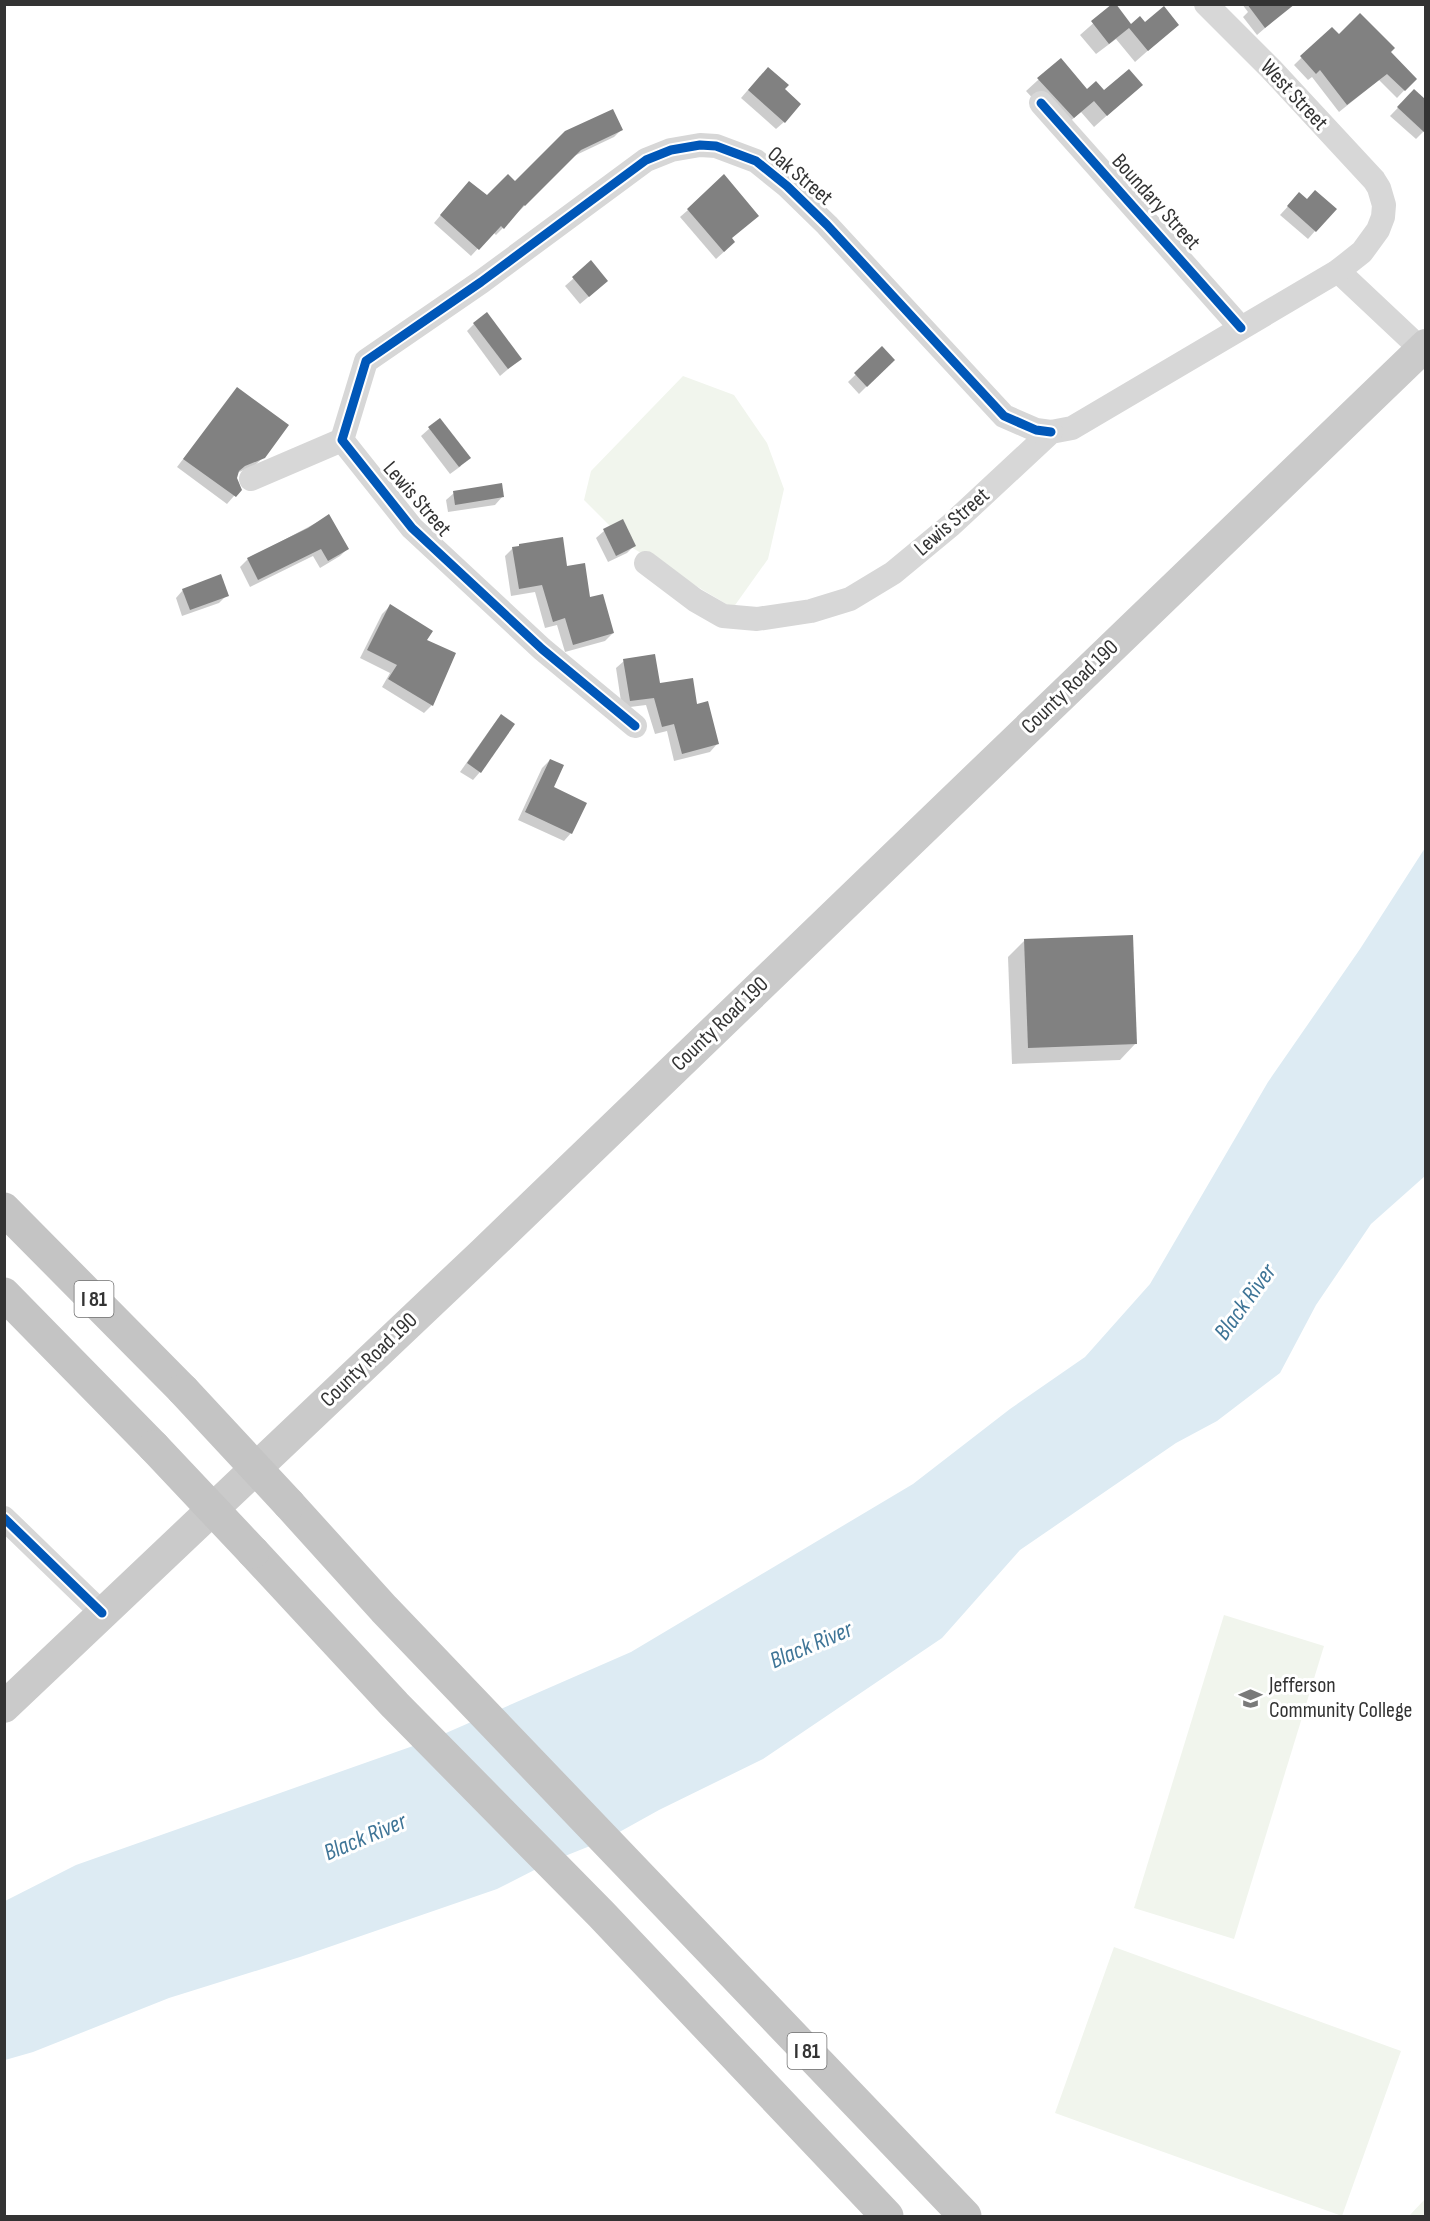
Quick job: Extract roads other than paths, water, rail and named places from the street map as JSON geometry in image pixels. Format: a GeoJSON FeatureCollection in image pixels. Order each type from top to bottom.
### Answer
{"type":"FeatureCollection","features":[{"type":"Feature","properties":{"kind":"highway","name":"I 81"},"geometry":{"type":"LineString","coordinates":[[4,1209],[183,1390],[448,1677],[965,2217]]}},
{"type":"Feature","properties":{"kind":"highway","name":"I 81"},"geometry":{"type":"LineString","coordinates":[[4,1294],[254,1552],[395,1705],[601,1914],[887,2217]]}},
{"type":"Feature","properties":{"kind":"main road","name":"County Road 190"},"geometry":{"type":"LineString","coordinates":[[4,1707],[500,1236],[1423,347]]}},
{"type":"Feature","properties":{"kind":"street","name":"West Street"},"geometry":{"type":"LineString","coordinates":[[1206,4],[1271,69],[1379,188]]}},
{"type":"Feature","properties":{"kind":"street","name":"Boundary Street"},"geometry":{"type":"LineString","coordinates":[[1041,103],[1241,327]]}},
{"type":"Feature","properties":{"kind":"street","name":"Oak Street"},"geometry":{"type":"LineString","coordinates":[[342,440],[366,361],[481,282],[646,160],[671,150],[700,145],[716,146],[756,161],[787,186],[827,225],[1004,416],[1036,430],[1051,432]]}},
{"type":"Feature","properties":{"kind":"street","name":"Lewis Street"},"geometry":{"type":"LineString","coordinates":[[646,563],[694,600],[723,616],[757,619],[811,611],[850,599],[893,573],[951,525],[1051,432],[1072,428],[1338,271],[1362,252],[1378,230],[1383,217],[1384,205],[1379,188]]}},
{"type":"Feature","properties":{"kind":"street"},"geometry":{"type":"LineString","coordinates":[[1338,271],[1423,347]]}},
{"type":"Feature","properties":{"kind":"street","name":"Lewis Street"},"geometry":{"type":"LineString","coordinates":[[342,440],[412,528],[542,649],[635,726]]}},
{"type":"Feature","properties":{"kind":"street"},"geometry":{"type":"LineString","coordinates":[[251,478],[342,440]]}},
{"type":"Feature","properties":{"kind":"street"},"geometry":{"type":"LineString","coordinates":[[4,1518],[102,1613]]}},
{"type":"Feature","properties":{"kind":"water","name":"Black River"},"geometry":{"type":"Polygon","coordinates":[[[1425,848],[1425,1176],[1371,1224],[1316,1305],[1280,1373],[1217,1421],[1176,1443],[1020,1550],[942,1638],[763,1759],[659,1810],[605,1840],[550,1862],[497,1889],[300,1957],[169,1998],[33,2052],[5,2060],[5,1901],[76,1865],[430,1740],[631,1652],[913,1484],[1010,1409],[1085,1357],[1150,1284],[1268,1082],[1360,949],[1425,848]]]}},
{"type":"Feature","properties":{"kind":"place","name":"Jefferson Community College"},"geometry":{"type":"Point","coordinates":[1251,1698]}}]}
